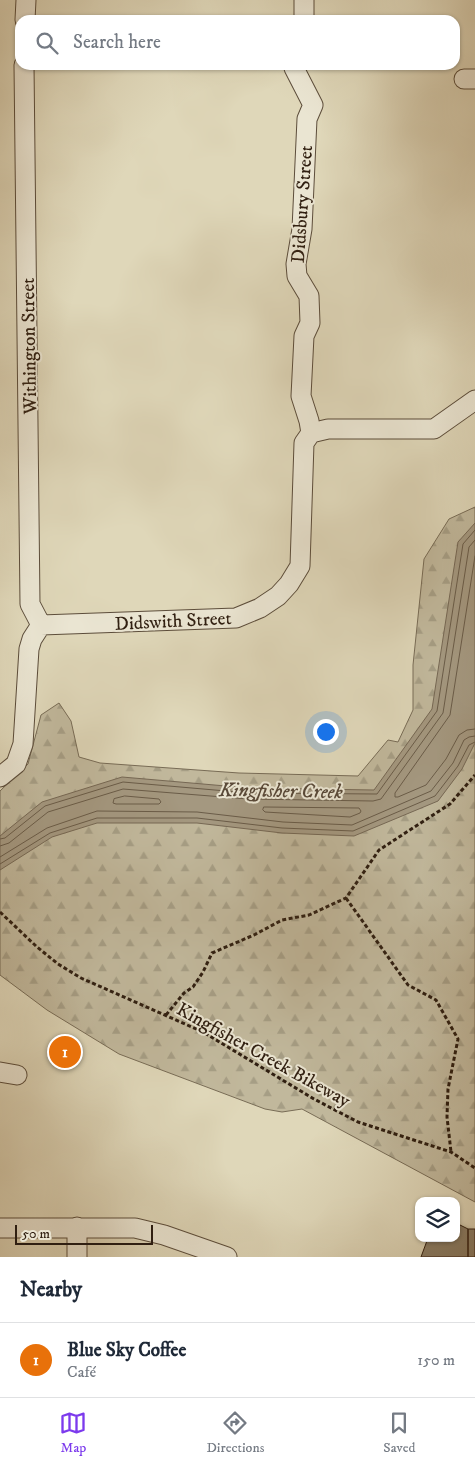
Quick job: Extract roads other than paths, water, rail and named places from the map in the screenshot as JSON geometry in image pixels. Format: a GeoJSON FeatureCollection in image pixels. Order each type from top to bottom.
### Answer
{"type":"FeatureCollection","features":[{"type":"Feature","properties":{"kind":"street"},"geometry":{"type":"LineString","coordinates":[[25,15],[26,0]]}},
{"type":"Feature","properties":{"kind":"street"},"geometry":{"type":"LineString","coordinates":[[304,0],[304,15]]}},
{"type":"Feature","properties":{"kind":"street","name":"Withington Street"},"geometry":{"type":"LineString","coordinates":[[24,70],[30,604],[41,625]]}},
{"type":"Feature","properties":{"kind":"street","name":"Didsbury Street"},"geometry":{"type":"LineString","coordinates":[[295,70],[313,106],[307,119],[302,229],[296,264],[298,276],[309,296],[310,323],[304,336],[301,396],[311,433]]}},
{"type":"Feature","properties":{"kind":"street"},"geometry":{"type":"LineString","coordinates":[[311,433],[328,429],[434,429],[475,400]]}},
{"type":"Feature","properties":{"kind":"street","name":"Didswith Street"},"geometry":{"type":"LineString","coordinates":[[41,625],[236,618],[260,608],[278,596],[289,584],[300,566],[304,444],[311,433]]}},
{"type":"Feature","properties":{"kind":"street"},"geometry":{"type":"LineString","coordinates":[[0,777],[16,764],[23,744],[28,649],[41,625]]}},
{"type":"Feature","properties":{"kind":"street"},"geometry":{"type":"LineString","coordinates":[[77,1227],[77,1257]]}},
{"type":"Feature","properties":{"kind":"street"},"geometry":{"type":"LineString","coordinates":[[0,1228],[128,1227],[150,1230],[227,1257]]}},
{"type":"Feature","properties":{"kind":"water","name":"Kingfisher Creek"},"geometry":{"type":"Polygon","coordinates":[[[475,523],[475,743],[462,769],[438,801],[354,836],[282,833],[197,823],[97,823],[52,837],[0,870],[0,836],[42,802],[122,777],[249,788],[374,790],[432,709],[458,542],[475,523]]]}},
{"type":"Feature","properties":{"kind":"place","name":"Blue Sky Coffee"},"geometry":{"type":"Point","coordinates":[65,1052]}}]}
